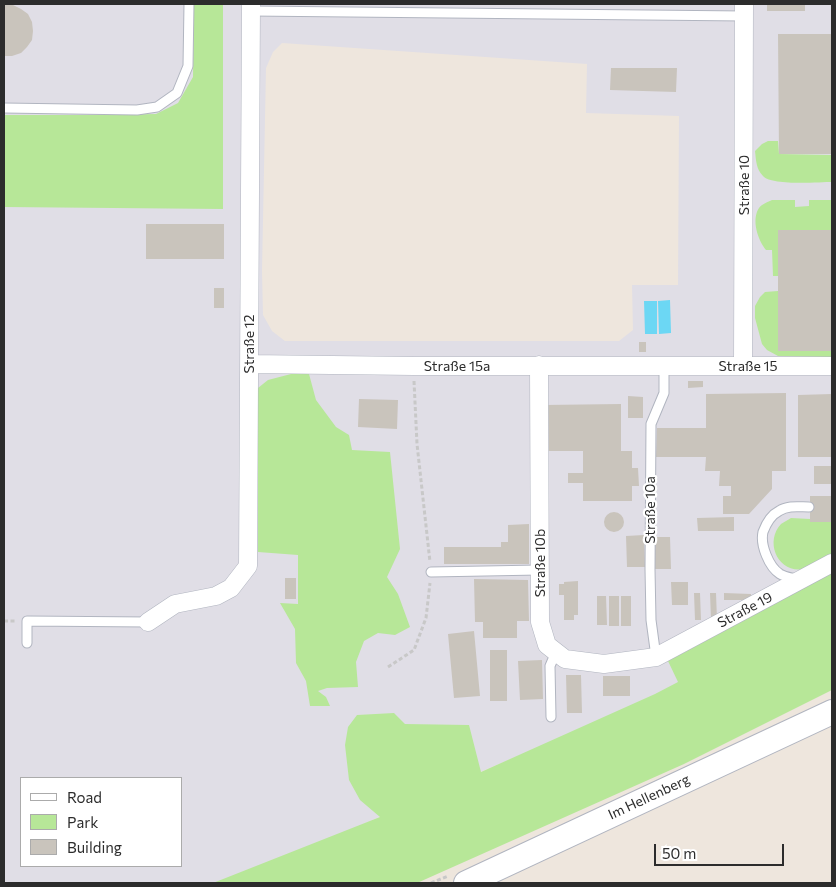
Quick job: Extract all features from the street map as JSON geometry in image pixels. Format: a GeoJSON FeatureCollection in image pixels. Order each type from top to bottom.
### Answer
{"type":"FeatureCollection","features":[{"type":"Feature","properties":{"kind":"main road","name":"Im Hellenberg"},"geometry":{"type":"LineString","coordinates":[[466,883],[832,712]]}},
{"type":"Feature","properties":{"kind":"street","name":"Straße 12"},"geometry":{"type":"LineString","coordinates":[[148,622],[174,604],[216,596],[231,588],[248,566],[251,7]]}},
{"type":"Feature","properties":{"kind":"street","name":"Straße 10"},"geometry":{"type":"LineString","coordinates":[[743,366],[744,10]]}},
{"type":"Feature","properties":{"kind":"street","name":"Straße 15a"},"geometry":{"type":"LineString","coordinates":[[249,364],[664,366]]}},
{"type":"Feature","properties":{"kind":"street","name":"Straße 10b"},"geometry":{"type":"LineString","coordinates":[[539,365],[540,622],[547,645],[556,652]]}},
{"type":"Feature","properties":{"kind":"street","name":"Straße 15"},"geometry":{"type":"LineString","coordinates":[[664,366],[832,366]]}},
{"type":"Feature","properties":{"kind":"street","name":"Straße 19"},"geometry":{"type":"LineString","coordinates":[[656,657],[832,563]]}},
{"type":"Feature","properties":{"kind":"street"},"geometry":{"type":"LineString","coordinates":[[556,652],[564,659],[604,664],[656,657]]}},
{"type":"Feature","properties":{"kind":"lane"},"geometry":{"type":"LineString","coordinates":[[4,108],[137,110],[157,107],[178,93],[188,66],[188,4]]}},
{"type":"Feature","properties":{"kind":"lane"},"geometry":{"type":"LineString","coordinates":[[251,7],[744,10]]}},
{"type":"Feature","properties":{"kind":"lane","name":"Straße 10a"},"geometry":{"type":"LineString","coordinates":[[656,657],[651,620],[651,424],[664,393],[664,366]]}},
{"type":"Feature","properties":{"kind":"lane"},"geometry":{"type":"LineString","coordinates":[[801,580],[780,573],[770,563],[764,549],[763,534],[768,520],[779,510],[791,507],[809,507]]}},
{"type":"Feature","properties":{"kind":"lane"},"geometry":{"type":"LineString","coordinates":[[431,572],[539,570]]}},
{"type":"Feature","properties":{"kind":"lane"},"geometry":{"type":"LineString","coordinates":[[27,643],[27,622],[148,622]]}},
{"type":"Feature","properties":{"kind":"lane"},"geometry":{"type":"LineString","coordinates":[[551,717],[550,666],[556,652]]}},
{"type":"Feature","properties":{"kind":"path"},"geometry":{"type":"LineString","coordinates":[[388,667],[414,650],[426,618],[431,572],[417,444],[414,366]]}},
{"type":"Feature","properties":{"kind":"shaded area"},"geometry":{"type":"Polygon","coordinates":[[[4,4],[832,4],[832,606],[657,698],[480,772],[232,883],[4,883],[4,4]],[[282,43],[273,52],[266,68],[262,271],[263,315],[272,331],[285,341],[619,341],[633,330],[632,285],[678,285],[679,116],[586,113],[587,64],[282,43]]]}},
{"type":"Feature","properties":{"kind":"green space"},"geometry":{"type":"Polygon","coordinates":[[[194,4],[223,4],[223,209],[4,207],[4,115],[156,114],[178,103],[193,77],[194,4]]]}},
{"type":"Feature","properties":{"kind":"green space"},"geometry":{"type":"Polygon","coordinates":[[[768,141],[778,141],[779,154],[832,155],[832,182],[785,182],[768,179],[763,176],[756,161],[755,151],[768,141]]]}},
{"type":"Feature","properties":{"kind":"green space"},"geometry":{"type":"Polygon","coordinates":[[[772,200],[795,200],[795,207],[809,206],[809,200],[832,200],[832,230],[778,230],[778,276],[773,276],[772,250],[766,250],[756,230],[756,218],[759,208],[772,200]]]}},
{"type":"Feature","properties":{"kind":"green space"},"geometry":{"type":"Polygon","coordinates":[[[778,291],[778,351],[832,351],[832,357],[778,356],[767,350],[762,344],[755,318],[755,306],[765,292],[778,291]]]}},
{"type":"Feature","properties":{"kind":"green space"},"geometry":{"type":"Polygon","coordinates":[[[291,374],[309,374],[316,400],[336,427],[349,435],[352,450],[390,452],[400,549],[387,577],[398,594],[410,627],[395,635],[378,633],[364,641],[356,662],[358,687],[327,688],[318,691],[326,697],[330,706],[310,706],[306,681],[296,663],[295,629],[280,603],[298,604],[298,555],[258,552],[258,388],[268,380],[291,374]]]}},
{"type":"Feature","properties":{"kind":"green space"},"geometry":{"type":"Polygon","coordinates":[[[791,518],[810,519],[810,522],[832,522],[832,555],[804,569],[787,567],[781,562],[776,555],[774,539],[776,531],[781,524],[791,518]]]}},
{"type":"Feature","properties":{"kind":"green space"},"geometry":{"type":"Polygon","coordinates":[[[832,573],[832,690],[684,764],[417,883],[213,883],[380,817],[360,800],[349,780],[345,745],[348,727],[357,715],[394,713],[405,724],[469,725],[481,772],[678,682],[668,661],[832,573]]]}},
{"type":"Feature","properties":{"kind":"water"},"geometry":{"type":"Polygon","coordinates":[[[670,300],[671,333],[659,334],[658,301],[670,300]]]}},
{"type":"Feature","properties":{"kind":"water"},"geometry":{"type":"Polygon","coordinates":[[[644,301],[657,301],[657,334],[645,334],[644,301]]]}},
{"type":"Feature","properties":{"kind":"building"},"geometry":{"type":"Polygon","coordinates":[[[767,4],[805,4],[805,11],[767,11],[767,4]]]}},
{"type":"Feature","properties":{"kind":"building"},"geometry":{"type":"Polygon","coordinates":[[[4,5],[13,5],[21,9],[28,14],[32,22],[32,40],[21,53],[12,56],[4,56],[4,5]]]}},
{"type":"Feature","properties":{"kind":"building"},"geometry":{"type":"Polygon","coordinates":[[[778,34],[832,34],[832,154],[779,154],[778,34]]]}},
{"type":"Feature","properties":{"kind":"building"},"geometry":{"type":"Polygon","coordinates":[[[611,68],[677,68],[676,92],[610,90],[611,68]]]}},
{"type":"Feature","properties":{"kind":"building"},"geometry":{"type":"Polygon","coordinates":[[[146,224],[224,224],[224,259],[146,259],[146,224]]]}},
{"type":"Feature","properties":{"kind":"building"},"geometry":{"type":"Polygon","coordinates":[[[778,230],[832,230],[832,351],[778,351],[778,230]]]}},
{"type":"Feature","properties":{"kind":"building"},"geometry":{"type":"Polygon","coordinates":[[[214,288],[224,288],[224,308],[214,308],[214,288]]]}},
{"type":"Feature","properties":{"kind":"building"},"geometry":{"type":"Polygon","coordinates":[[[639,342],[646,342],[646,352],[639,352],[639,342]]]}},
{"type":"Feature","properties":{"kind":"building"},"geometry":{"type":"Polygon","coordinates":[[[688,381],[703,381],[703,387],[688,388],[688,381]]]}},
{"type":"Feature","properties":{"kind":"building"},"geometry":{"type":"Polygon","coordinates":[[[786,393],[786,471],[772,471],[772,489],[749,514],[723,514],[723,496],[731,496],[731,486],[719,486],[720,471],[705,471],[706,457],[656,457],[657,428],[706,428],[706,394],[786,393]]]}},
{"type":"Feature","properties":{"kind":"building"},"geometry":{"type":"Polygon","coordinates":[[[832,394],[832,457],[798,457],[798,395],[832,394]]]}},
{"type":"Feature","properties":{"kind":"building"},"geometry":{"type":"Polygon","coordinates":[[[628,396],[643,397],[643,418],[628,418],[628,396]]]}},
{"type":"Feature","properties":{"kind":"building"},"geometry":{"type":"Polygon","coordinates":[[[359,399],[398,400],[397,429],[358,427],[359,399]]]}},
{"type":"Feature","properties":{"kind":"building"},"geometry":{"type":"Polygon","coordinates":[[[621,404],[621,451],[632,451],[632,468],[638,468],[639,486],[632,486],[632,501],[583,501],[583,483],[568,483],[568,473],[583,473],[583,451],[543,451],[543,405],[621,404]]]}},
{"type":"Feature","properties":{"kind":"building"},"geometry":{"type":"Polygon","coordinates":[[[814,466],[832,466],[832,484],[814,484],[814,466]]]}},
{"type":"Feature","properties":{"kind":"building"},"geometry":{"type":"Polygon","coordinates":[[[810,496],[832,496],[832,522],[810,522],[810,496]]]}},
{"type":"Feature","properties":{"kind":"building"},"geometry":{"type":"Polygon","coordinates":[[[614,512],[621,515],[624,522],[621,529],[614,532],[607,529],[604,522],[607,515],[614,512]]]}},
{"type":"Feature","properties":{"kind":"building"},"geometry":{"type":"Polygon","coordinates":[[[734,517],[734,531],[698,531],[697,518],[734,517]]]}},
{"type":"Feature","properties":{"kind":"building"},"geometry":{"type":"Polygon","coordinates":[[[529,524],[529,564],[444,564],[444,547],[501,547],[501,542],[508,542],[508,525],[529,524]]]}},
{"type":"Feature","properties":{"kind":"building"},"geometry":{"type":"Polygon","coordinates":[[[644,535],[645,567],[627,567],[626,536],[644,535]]]}},
{"type":"Feature","properties":{"kind":"building"},"geometry":{"type":"Polygon","coordinates":[[[652,537],[670,537],[671,569],[652,569],[652,537]]]}},
{"type":"Feature","properties":{"kind":"building"},"geometry":{"type":"Polygon","coordinates":[[[285,578],[296,578],[296,599],[285,599],[285,578]]]}},
{"type":"Feature","properties":{"kind":"building"},"geometry":{"type":"Polygon","coordinates":[[[474,579],[528,580],[529,621],[517,621],[517,638],[483,638],[483,622],[475,622],[474,579]]]}},
{"type":"Feature","properties":{"kind":"building"},"geometry":{"type":"Polygon","coordinates":[[[578,581],[578,615],[574,615],[574,620],[564,620],[564,595],[559,595],[559,584],[578,581]]]}},
{"type":"Feature","properties":{"kind":"building"},"geometry":{"type":"Polygon","coordinates":[[[671,582],[688,582],[688,605],[672,605],[671,582]]]}},
{"type":"Feature","properties":{"kind":"building"},"geometry":{"type":"Polygon","coordinates":[[[694,593],[700,593],[701,620],[695,620],[694,593]]]}},
{"type":"Feature","properties":{"kind":"building"},"geometry":{"type":"Polygon","coordinates":[[[710,593],[716,593],[717,620],[711,620],[710,593]]]}},
{"type":"Feature","properties":{"kind":"building"},"geometry":{"type":"Polygon","coordinates":[[[724,593],[751,594],[751,600],[724,600],[724,593]]]}},
{"type":"Feature","properties":{"kind":"building"},"geometry":{"type":"Polygon","coordinates":[[[597,596],[606,596],[607,625],[597,625],[597,596]]]}},
{"type":"Feature","properties":{"kind":"building"},"geometry":{"type":"Polygon","coordinates":[[[609,596],[619,596],[619,626],[609,626],[609,596]]]}},
{"type":"Feature","properties":{"kind":"building"},"geometry":{"type":"Polygon","coordinates":[[[621,596],[631,596],[631,626],[621,626],[621,596]]]}},
{"type":"Feature","properties":{"kind":"building"},"geometry":{"type":"Polygon","coordinates":[[[474,631],[480,696],[454,698],[448,634],[474,631]]]}},
{"type":"Feature","properties":{"kind":"building"},"geometry":{"type":"Polygon","coordinates":[[[490,650],[507,650],[507,701],[490,701],[490,650]]]}},
{"type":"Feature","properties":{"kind":"building"},"geometry":{"type":"Polygon","coordinates":[[[542,660],[543,699],[520,700],[518,661],[542,660]]]}},
{"type":"Feature","properties":{"kind":"building"},"geometry":{"type":"Polygon","coordinates":[[[566,675],[581,675],[582,713],[567,713],[566,675]]]}},
{"type":"Feature","properties":{"kind":"building"},"geometry":{"type":"Polygon","coordinates":[[[603,676],[630,676],[630,696],[603,696],[603,676]]]}}]}
